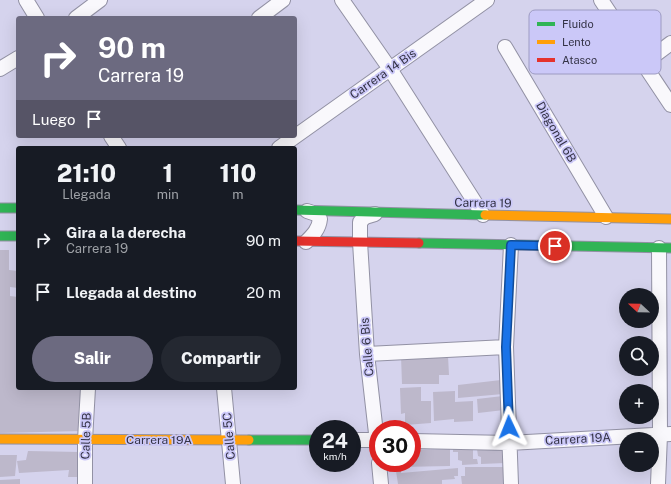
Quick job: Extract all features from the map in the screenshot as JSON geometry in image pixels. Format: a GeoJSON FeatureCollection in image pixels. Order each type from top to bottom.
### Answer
{"type":"FeatureCollection","features":[{"type":"Feature","properties":{"kind":"main road"},"geometry":{"type":"LineString","coordinates":[[0,208],[16,208]]}},
{"type":"Feature","properties":{"kind":"main road","name":"Carrera 19"},"geometry":{"type":"LineString","coordinates":[[299,210],[376,213],[671,218]]}},
{"type":"Feature","properties":{"kind":"main road"},"geometry":{"type":"LineString","coordinates":[[0,236],[16,236]]}},
{"type":"Feature","properties":{"kind":"main road"},"geometry":{"type":"LineString","coordinates":[[300,241],[665,248]]}},
{"type":"Feature","properties":{"kind":"main road","name":"Carrera 19A"},"geometry":{"type":"LineString","coordinates":[[0,439],[309,440]]}},
{"type":"Feature","properties":{"kind":"street"},"geometry":{"type":"LineString","coordinates":[[26,0],[36,16]]}},
{"type":"Feature","properties":{"kind":"street"},"geometry":{"type":"LineString","coordinates":[[79,16],[100,0]]}},
{"type":"Feature","properties":{"kind":"street"},"geometry":{"type":"LineString","coordinates":[[262,16],[283,0]]}},
{"type":"Feature","properties":{"kind":"street"},"geometry":{"type":"LineString","coordinates":[[342,0],[390,69],[483,215]]}},
{"type":"Feature","properties":{"kind":"street","name":"Carrera 14 Bis"},"geometry":{"type":"LineString","coordinates":[[297,135],[487,0]]}},
{"type":"Feature","properties":{"kind":"street"},"geometry":{"type":"LineString","coordinates":[[601,0],[608,10]]}},
{"type":"Feature","properties":{"kind":"street"},"geometry":{"type":"LineString","coordinates":[[661,50],[671,43]]}},
{"type":"Feature","properties":{"kind":"street","name":"Diagonal 6B"},"geometry":{"type":"LineString","coordinates":[[505,47],[606,217]]}},
{"type":"Feature","properties":{"kind":"street"},"geometry":{"type":"LineString","coordinates":[[0,69],[16,59]]}},
{"type":"Feature","properties":{"kind":"street"},"geometry":{"type":"LineString","coordinates":[[650,74],[671,105]]}},
{"type":"Feature","properties":{"kind":"street","name":"Carrera 14 Bis"},"geometry":{"type":"LineString","coordinates":[[282,146],[293,138]]}},
{"type":"Feature","properties":{"kind":"street"},"geometry":{"type":"LineString","coordinates":[[299,210],[316,214],[320,219],[320,224],[315,234],[300,241]]}},
{"type":"Feature","properties":{"kind":"street","name":"Calle 6 Bis"},"geometry":{"type":"LineString","coordinates":[[375,420],[367,354],[360,222],[365,217],[376,213]]}},
{"type":"Feature","properties":{"kind":"street"},"geometry":{"type":"LineString","coordinates":[[511,245],[506,347],[511,484]]}},
{"type":"Feature","properties":{"kind":"street"},"geometry":{"type":"LineString","coordinates":[[658,484],[665,434],[665,248]]}},
{"type":"Feature","properties":{"kind":"street"},"geometry":{"type":"LineString","coordinates":[[367,354],[506,347]]}},
{"type":"Feature","properties":{"kind":"street","name":"Calle 5B"},"geometry":{"type":"LineString","coordinates":[[86,484],[85,440],[88,390]]}},
{"type":"Feature","properties":{"kind":"street","name":"Calle 5C"},"geometry":{"type":"LineString","coordinates":[[224,390],[230,440],[232,484]]}},
{"type":"Feature","properties":{"kind":"street","name":"Carrera 19A"},"geometry":{"type":"LineString","coordinates":[[421,441],[509,443],[665,434]]}},
{"type":"Feature","properties":{"kind":"street"},"geometry":{"type":"LineString","coordinates":[[380,472],[381,484]]}},
{"type":"Feature","properties":{"kind":"building"},"geometry":{"type":"Polygon","coordinates":[[[0,250],[9,250],[9,270],[16,271],[16,288],[10,287],[10,296],[16,297],[16,390],[82,390],[81,431],[0,433],[0,250]]]}},
{"type":"Feature","properties":{"kind":"building"},"geometry":{"type":"Polygon","coordinates":[[[401,356],[448,356],[449,375],[439,375],[439,384],[402,384],[401,356]]]}},
{"type":"Feature","properties":{"kind":"building"},"geometry":{"type":"Polygon","coordinates":[[[501,380],[503,394],[458,398],[458,385],[501,380]]]}},
{"type":"Feature","properties":{"kind":"building"},"geometry":{"type":"Polygon","coordinates":[[[421,387],[421,401],[431,401],[431,423],[421,424],[421,420],[405,420],[405,413],[401,414],[400,388],[421,387]]]}},
{"type":"Feature","properties":{"kind":"building"},"geometry":{"type":"Polygon","coordinates":[[[455,391],[455,402],[473,401],[473,421],[454,422],[454,419],[434,421],[433,392],[455,391]]]}},
{"type":"Feature","properties":{"kind":"building"},"geometry":{"type":"Polygon","coordinates":[[[503,396],[504,410],[478,413],[477,399],[503,396]]]}},
{"type":"Feature","properties":{"kind":"building"},"geometry":{"type":"Polygon","coordinates":[[[504,447],[505,463],[481,464],[481,457],[478,456],[477,449],[504,447]]]}},
{"type":"Feature","properties":{"kind":"building"},"geometry":{"type":"Polygon","coordinates":[[[453,448],[473,448],[473,459],[477,459],[478,464],[462,465],[462,461],[458,460],[458,452],[453,452],[453,448]]]}},
{"type":"Feature","properties":{"kind":"building"},"geometry":{"type":"Polygon","coordinates":[[[450,449],[450,466],[421,467],[421,450],[450,449]]]}},
{"type":"Feature","properties":{"kind":"building"},"geometry":{"type":"Polygon","coordinates":[[[28,451],[80,452],[78,477],[68,477],[69,470],[19,473],[17,461],[26,460],[28,451]]]}},
{"type":"Feature","properties":{"kind":"building"},"geometry":{"type":"Polygon","coordinates":[[[0,455],[17,455],[15,476],[0,477],[0,455]]]}},
{"type":"Feature","properties":{"kind":"building"},"geometry":{"type":"Polygon","coordinates":[[[465,467],[503,467],[503,484],[462,484],[461,476],[465,476],[465,467]]]}},
{"type":"Feature","properties":{"kind":"building"},"geometry":{"type":"Polygon","coordinates":[[[458,468],[458,476],[454,476],[455,479],[442,480],[442,484],[398,484],[396,472],[458,468]]]}},
{"type":"Feature","properties":{"kind":"building"},"geometry":{"type":"Polygon","coordinates":[[[20,479],[20,484],[0,484],[0,480],[20,479]]]}},
{"type":"Feature","properties":{"kind":"traffic: fast"},"geometry":{"type":"LineString","coordinates":[[0,208],[16,208]]}},
{"type":"Feature","properties":{"kind":"traffic: fast"},"geometry":{"type":"LineString","coordinates":[[297,210],[485,215]]}},
{"type":"Feature","properties":{"kind":"traffic: fast"},"geometry":{"type":"LineString","coordinates":[[0,236],[16,236]]}},
{"type":"Feature","properties":{"kind":"traffic: fast"},"geometry":{"type":"LineString","coordinates":[[419,243],[671,248]]}},
{"type":"Feature","properties":{"kind":"traffic: fast"},"geometry":{"type":"LineString","coordinates":[[249,440],[309,440]]}},
{"type":"Feature","properties":{"kind":"traffic: slow"},"geometry":{"type":"LineString","coordinates":[[485,215],[671,219]]}},
{"type":"Feature","properties":{"kind":"traffic: slow"},"geometry":{"type":"LineString","coordinates":[[0,439],[249,440]]}},
{"type":"Feature","properties":{"kind":"traffic: jam"},"geometry":{"type":"LineString","coordinates":[[297,241],[419,243]]}},
{"type":"Feature","properties":{"kind":"route"},"geometry":{"type":"LineString","coordinates":[[509,427],[506,347],[511,245],[555,246]]}}]}
